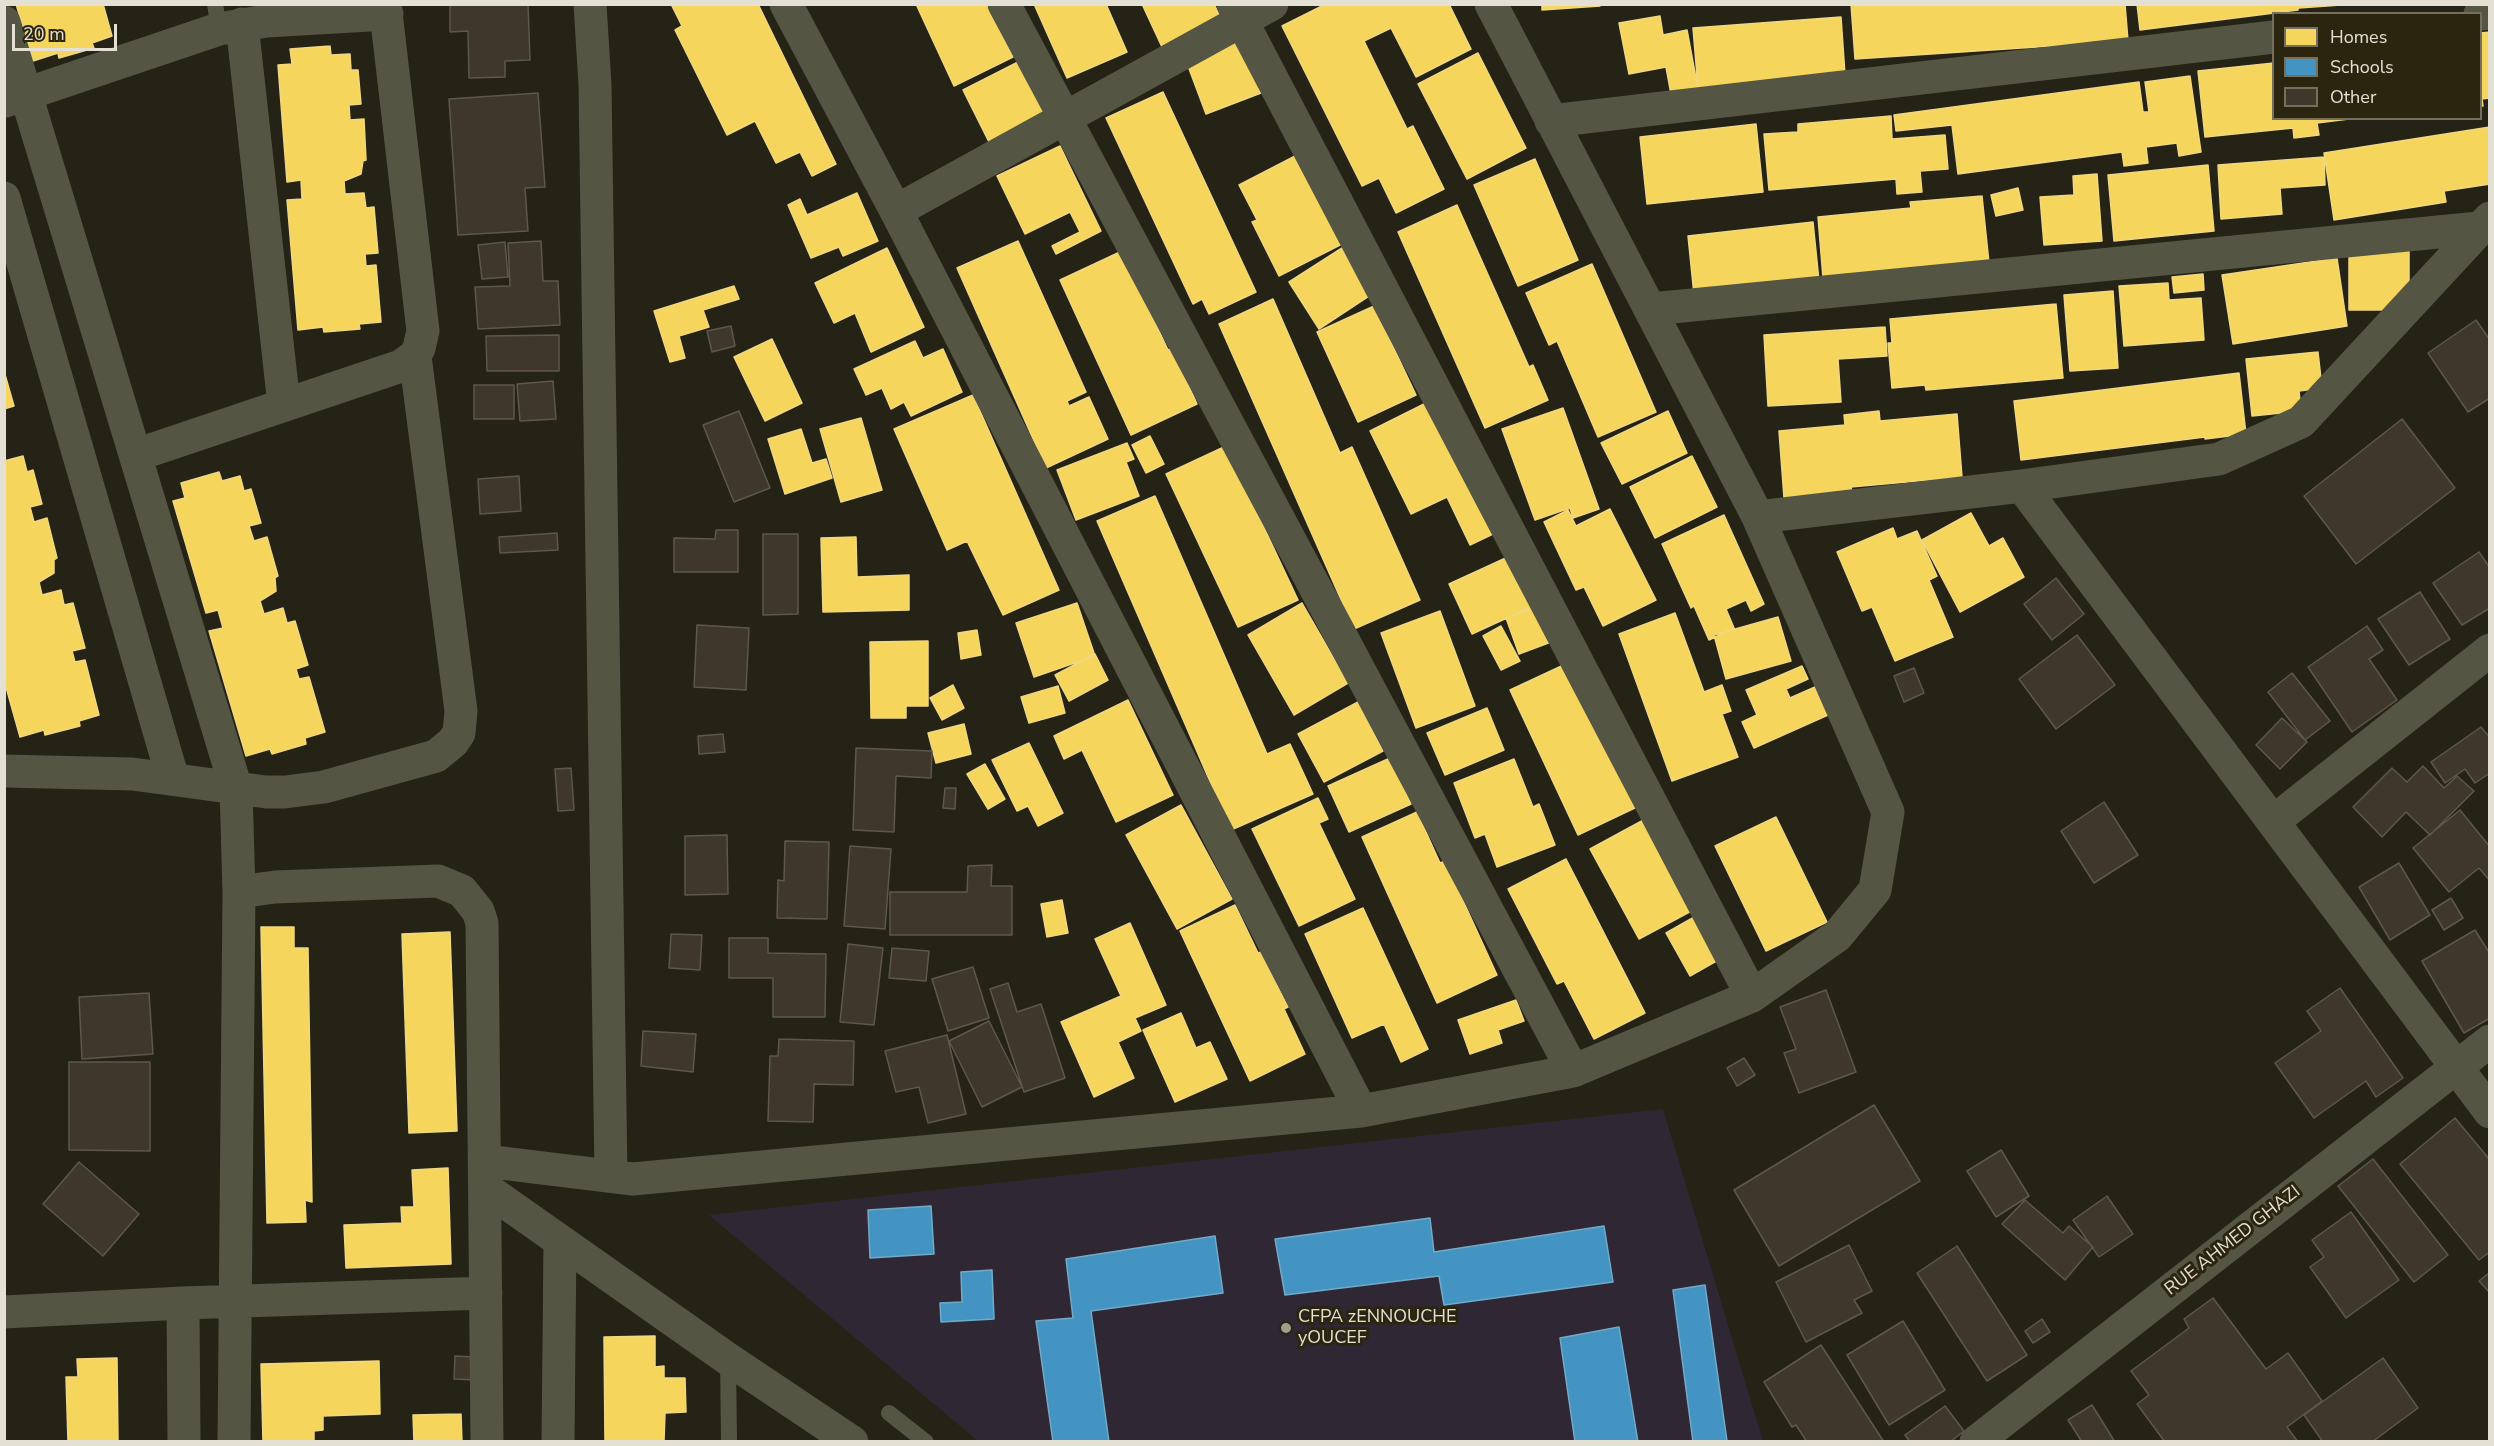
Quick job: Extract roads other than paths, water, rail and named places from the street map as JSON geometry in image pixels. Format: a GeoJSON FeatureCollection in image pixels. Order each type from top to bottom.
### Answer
{"type":"FeatureCollection","features":[{"type":"Feature","properties":{"kind":"street"},"geometry":{"type":"LineString","coordinates":[[590,4],[595,85],[610,1176]]}},
{"type":"Feature","properties":{"kind":"street"},"geometry":{"type":"LineString","coordinates":[[786,4],[896,211],[1361,1111]]}},
{"type":"Feature","properties":{"kind":"street"},"geometry":{"type":"LineString","coordinates":[[1004,4],[1574,1071]]}},
{"type":"Feature","properties":{"kind":"street"},"geometry":{"type":"LineString","coordinates":[[896,211],[1064,118],[1237,12],[1272,4]]}},
{"type":"Feature","properties":{"kind":"street"},"geometry":{"type":"LineString","coordinates":[[485,1175],[610,1176],[633,1179],[1361,1111],[1574,1071],[1752,996],[1838,936],[1875,890],[1888,812],[1758,517],[1491,4]]}},
{"type":"Feature","properties":{"kind":"street"},"geometry":{"type":"LineString","coordinates":[[15,98],[226,19],[386,9],[423,331],[415,356],[401,366],[136,455]]}},
{"type":"Feature","properties":{"kind":"street"},"geometry":{"type":"LineString","coordinates":[[1237,12],[1752,996]]}},
{"type":"Feature","properties":{"kind":"street"},"geometry":{"type":"LineString","coordinates":[[226,19],[284,405]]}},
{"type":"Feature","properties":{"kind":"street"},"geometry":{"type":"LineString","coordinates":[[4,22],[15,98],[136,455],[236,788],[239,892],[234,1442]]}},
{"type":"Feature","properties":{"kind":"street"},"geometry":{"type":"LineString","coordinates":[[1551,121],[2272,38]]}},
{"type":"Feature","properties":{"kind":"street"},"geometry":{"type":"LineString","coordinates":[[4,198],[173,779]]}},
{"type":"Feature","properties":{"kind":"street"},"geometry":{"type":"LineString","coordinates":[[1651,309],[2484,223]]}},
{"type":"Feature","properties":{"kind":"street"},"geometry":{"type":"LineString","coordinates":[[1758,517],[2022,486],[2219,459],[2301,422],[2484,223]]}},
{"type":"Feature","properties":{"kind":"street"},"geometry":{"type":"LineString","coordinates":[[6,766],[173,779],[285,792],[324,787],[436,756],[453,742],[459,733],[461,711],[415,356]]}},
{"type":"Feature","properties":{"kind":"street"},"geometry":{"type":"LineString","coordinates":[[2022,486],[2490,1112]]}},
{"type":"Feature","properties":{"kind":"street"},"geometry":{"type":"LineString","coordinates":[[2274,821],[2490,650]]}},
{"type":"Feature","properties":{"kind":"street"},"geometry":{"type":"LineString","coordinates":[[239,892],[275,887],[438,881],[462,891],[478,911],[483,937],[487,1442]]}},
{"type":"Feature","properties":{"kind":"street","name":"RUE AHMED GHAZI"},"geometry":{"type":"LineString","coordinates":[[1976,1442],[2490,1041]]}},
{"type":"Feature","properties":{"kind":"street"},"geometry":{"type":"LineString","coordinates":[[485,1175],[560,1241],[728,1359],[852,1442]]}},
{"type":"Feature","properties":{"kind":"street"},"geometry":{"type":"LineString","coordinates":[[558,1442],[560,1241]]}},
{"type":"Feature","properties":{"kind":"street"},"geometry":{"type":"LineString","coordinates":[[4,1312],[183,1303],[486,1293]]}},
{"type":"Feature","properties":{"kind":"street"},"geometry":{"type":"LineString","coordinates":[[183,1303],[184,1442]]}},
{"type":"Feature","properties":{"kind":"lane"},"geometry":{"type":"LineString","coordinates":[[728,1359],[729,1442]]}},
{"type":"Feature","properties":{"kind":"lane"},"geometry":{"type":"LineString","coordinates":[[889,1413],[926,1442]]}},
{"type":"Feature","properties":{"kind":"place","name":"CFPA zENNOUCHE yOUCEF"},"geometry":{"type":"Point","coordinates":[1286,1328]}}]}
